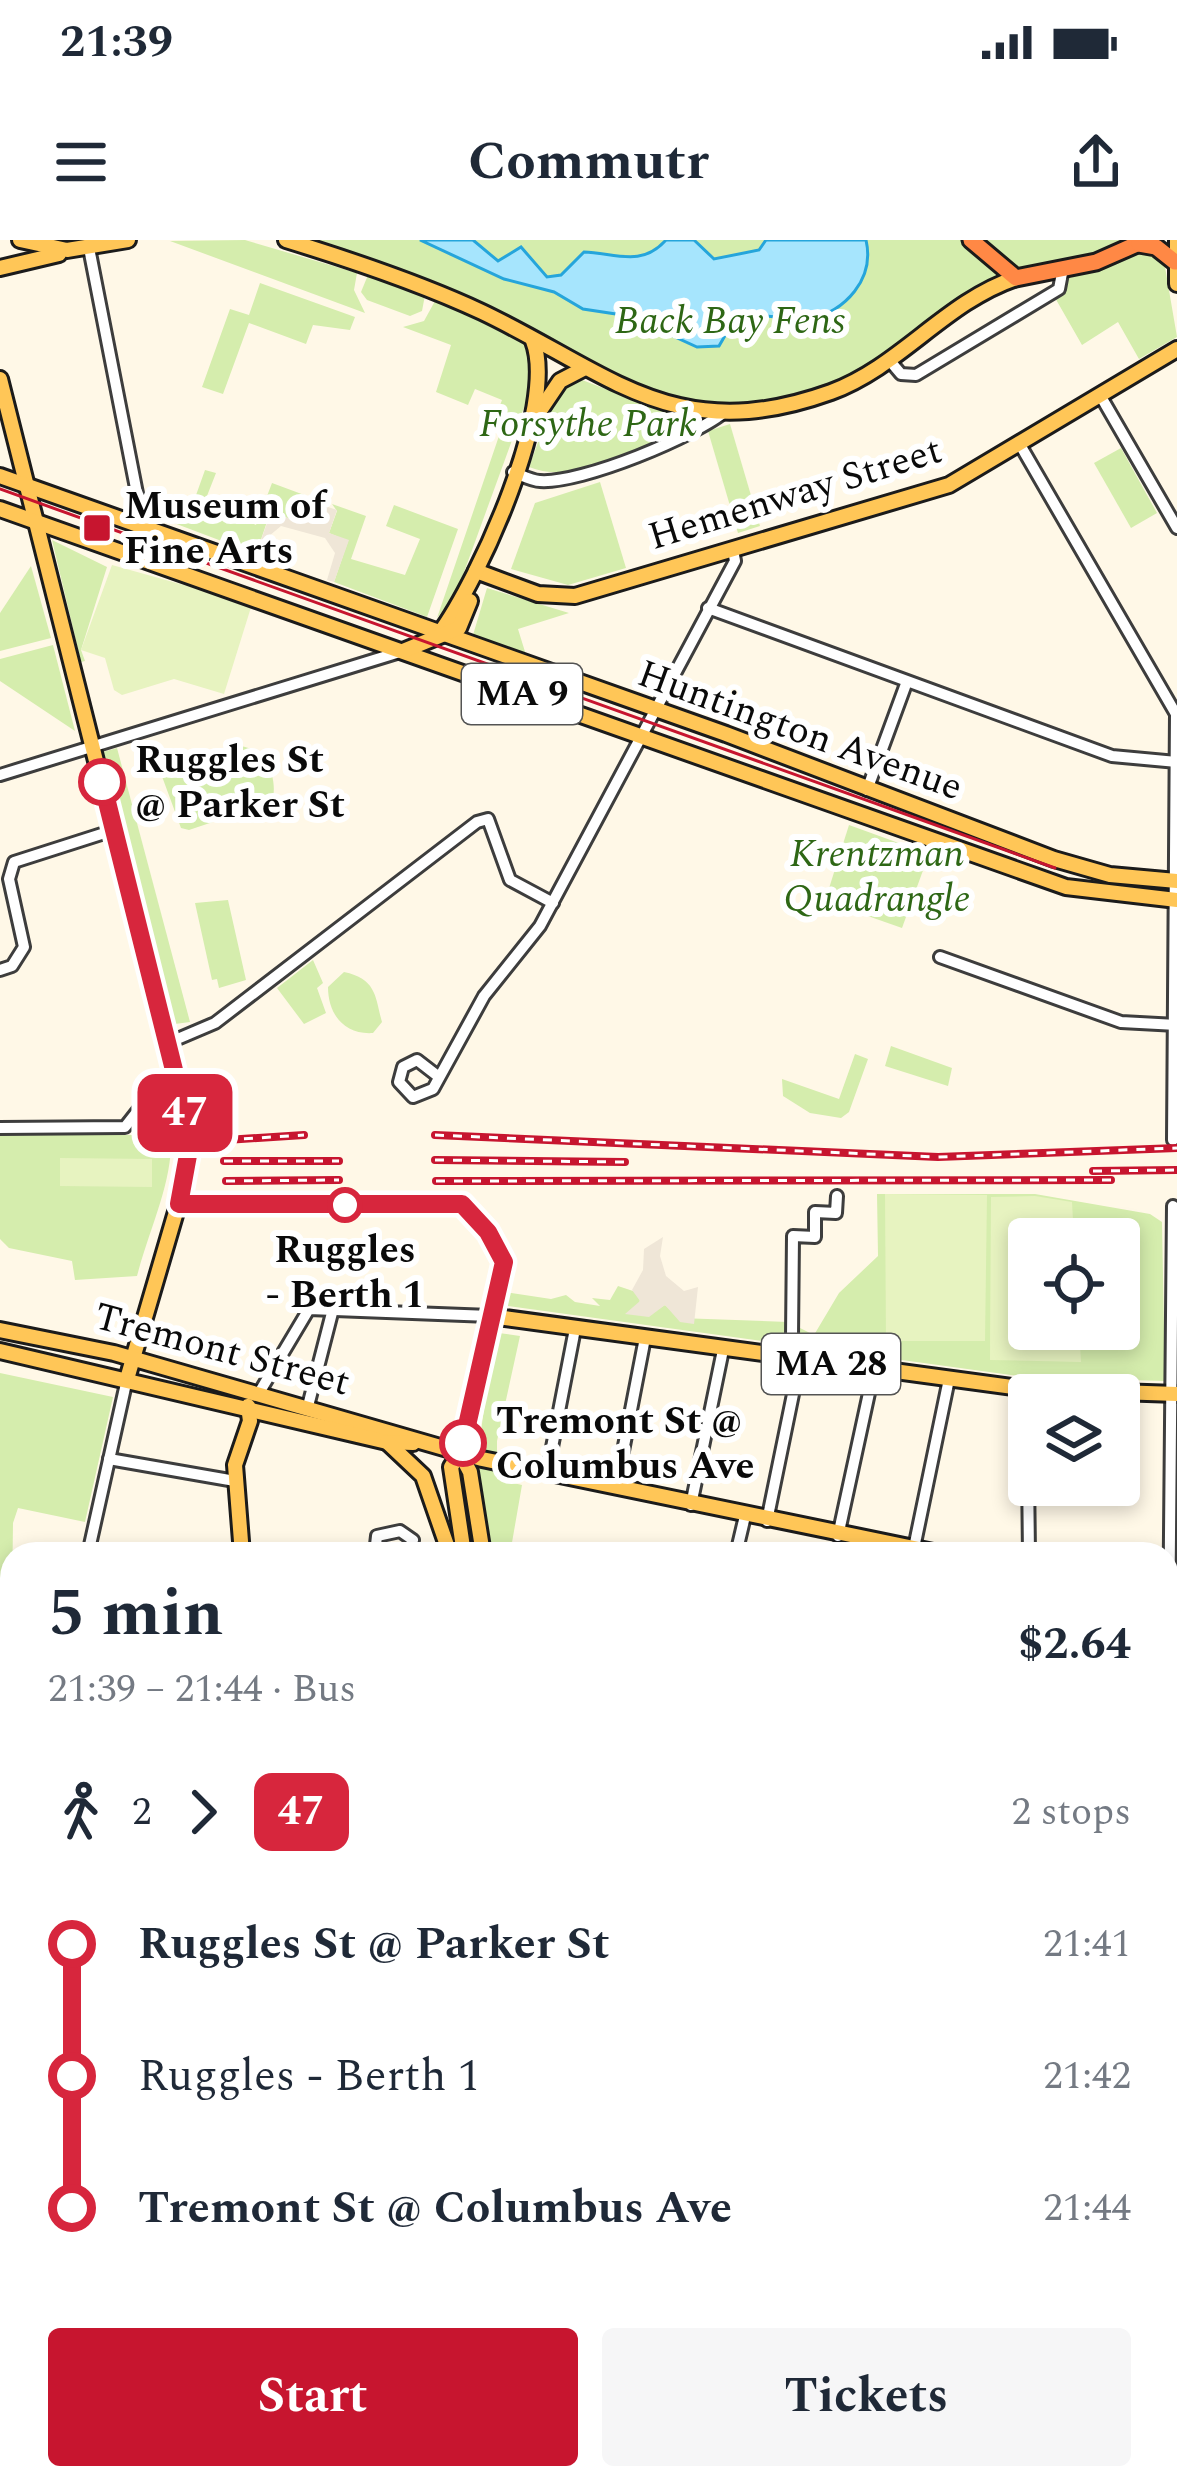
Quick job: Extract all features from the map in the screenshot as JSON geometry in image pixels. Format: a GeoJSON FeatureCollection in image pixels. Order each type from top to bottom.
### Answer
{"type":"FeatureCollection","features":[{"type":"Feature","properties":{"kind":"highway"},"geometry":{"type":"LineString","coordinates":[[971,240],[1016,278],[1102,260],[1143,242],[1175,262]]}},
{"type":"Feature","properties":{"kind":"main road"},"geometry":{"type":"LineString","coordinates":[[20,240],[83,249]]}},
{"type":"Feature","properties":{"kind":"main road"},"geometry":{"type":"LineString","coordinates":[[0,268],[128,240]]}},
{"type":"Feature","properties":{"kind":"main road"},"geometry":{"type":"LineString","coordinates":[[286,240],[467,305],[583,369],[655,400],[728,410],[816,397],[890,361],[968,300],[1016,278]]}},
{"type":"Feature","properties":{"kind":"main road"},"geometry":{"type":"LineString","coordinates":[[1177,240],[1177,284]]}},
{"type":"Feature","properties":{"kind":"main road"},"geometry":{"type":"LineString","coordinates":[[403,651],[462,624],[474,577],[527,434],[540,374],[533,340]]}},
{"type":"Feature","properties":{"kind":"main road","name":"Hemenway Street"},"geometry":{"type":"LineString","coordinates":[[474,577],[559,598],[949,485],[1177,350]]}},
{"type":"Feature","properties":{"kind":"main road"},"geometry":{"type":"LineString","coordinates":[[527,434],[554,387],[583,369]]}},
{"type":"Feature","properties":{"kind":"main road"},"geometry":{"type":"LineString","coordinates":[[1,388],[187,1123],[186,1173],[127,1379]]}},
{"type":"Feature","properties":{"kind":"main road","name":"Huntington Avenue"},"geometry":{"type":"LineString","coordinates":[[0,476],[1089,870],[1176,881]]}},
{"type":"Feature","properties":{"kind":"main road","name":"Huntington Avenue"},"geometry":{"type":"LineString","coordinates":[[0,508],[1066,887],[1176,900]]}},
{"type":"Feature","properties":{"kind":"main road"},"geometry":{"type":"LineString","coordinates":[[462,1542],[451,1467],[460,1454],[490,1316]]}},
{"type":"Feature","properties":{"kind":"main road","name":"MA 28"},"geometry":{"type":"LineString","coordinates":[[490,1316],[1008,1387]]}},
{"type":"Feature","properties":{"kind":"main road","name":"Tremont Street"},"geometry":{"type":"LineString","coordinates":[[0,1330],[260,1393],[460,1454],[862,1542]]}},
{"type":"Feature","properties":{"kind":"main road","name":"Tremont Street"},"geometry":{"type":"LineString","coordinates":[[0,1352],[387,1442],[424,1444]]}},
{"type":"Feature","properties":{"kind":"main road","name":"MA 28"},"geometry":{"type":"LineString","coordinates":[[1140,1393],[1175,1394]]}},
{"type":"Feature","properties":{"kind":"main road"},"geometry":{"type":"LineString","coordinates":[[241,1542],[236,1454],[250,1421],[248,1406]]}},
{"type":"Feature","properties":{"kind":"main road"},"geometry":{"type":"LineString","coordinates":[[387,1442],[419,1468],[446,1542]]}},
{"type":"Feature","properties":{"kind":"main road"},"geometry":{"type":"LineString","coordinates":[[460,1454],[470,1472],[481,1542]]}},
{"type":"Feature","properties":{"kind":"street"},"geometry":{"type":"LineString","coordinates":[[83,249],[144,529]]}},
{"type":"Feature","properties":{"kind":"street"},"geometry":{"type":"LineString","coordinates":[[890,361],[901,374],[916,374],[1059,289],[1063,268]]}},
{"type":"Feature","properties":{"kind":"street"},"geometry":{"type":"LineString","coordinates":[[1100,395],[1177,529]]}},
{"type":"Feature","properties":{"kind":"street"},"geometry":{"type":"LineString","coordinates":[[513,472],[540,482],[584,472],[701,428],[728,410]]}},
{"type":"Feature","properties":{"kind":"street"},"geometry":{"type":"LineString","coordinates":[[1018,443],[1174,709],[1173,1140]]}},
{"type":"Feature","properties":{"kind":"street"},"geometry":{"type":"LineString","coordinates":[[439,1077],[484,996],[553,903],[723,579],[725,552]]}},
{"type":"Feature","properties":{"kind":"street"},"geometry":{"type":"LineString","coordinates":[[708,608],[1121,759],[1176,762]]}},
{"type":"Feature","properties":{"kind":"street"},"geometry":{"type":"LineString","coordinates":[[0,775],[403,651]]}},
{"type":"Feature","properties":{"kind":"street"},"geometry":{"type":"LineString","coordinates":[[867,790],[906,684]]}},
{"type":"Feature","properties":{"kind":"street"},"geometry":{"type":"LineString","coordinates":[[168,1042],[206,1029],[477,822],[488,819],[510,880],[553,903]]}},
{"type":"Feature","properties":{"kind":"street"},"geometry":{"type":"LineString","coordinates":[[0,970],[12,966],[25,946],[9,879],[14,862],[114,830]]}},
{"type":"Feature","properties":{"kind":"street"},"geometry":{"type":"LineString","coordinates":[[940,957],[1121,1022],[1175,1025]]}},
{"type":"Feature","properties":{"kind":"street"},"geometry":{"type":"LineString","coordinates":[[0,1128],[125,1126],[151,1094],[179,1085]]}},
{"type":"Feature","properties":{"kind":"street"},"geometry":{"type":"LineString","coordinates":[[792,1337],[793,1236],[814,1237],[815,1212],[836,1213],[837,1196]]}},
{"type":"Feature","properties":{"kind":"street"},"geometry":{"type":"LineString","coordinates":[[1173,1206],[1174,1542]]}},
{"type":"Feature","properties":{"kind":"street"},"geometry":{"type":"LineString","coordinates":[[260,1393],[309,1309],[490,1316]]}},
{"type":"Feature","properties":{"kind":"street"},"geometry":{"type":"LineString","coordinates":[[308,1406],[333,1310]]}},
{"type":"Feature","properties":{"kind":"street"},"geometry":{"type":"LineString","coordinates":[[547,1473],[575,1329]]}},
{"type":"Feature","properties":{"kind":"street"},"geometry":{"type":"LineString","coordinates":[[616,1487],[645,1339]]}},
{"type":"Feature","properties":{"kind":"street"},"geometry":{"type":"LineString","coordinates":[[692,1504],[724,1349]]}},
{"type":"Feature","properties":{"kind":"street"},"geometry":{"type":"LineString","coordinates":[[767,1521],[800,1360]]}},
{"type":"Feature","properties":{"kind":"street"},"geometry":{"type":"LineString","coordinates":[[838,1536],[874,1370]]}},
{"type":"Feature","properties":{"kind":"street"},"geometry":{"type":"LineString","coordinates":[[91,1542],[127,1379]]}},
{"type":"Feature","properties":{"kind":"street"},"geometry":{"type":"LineString","coordinates":[[915,1542],[949,1379]]}},
{"type":"Feature","properties":{"kind":"street"},"geometry":{"type":"LineString","coordinates":[[109,1459],[235,1481]]}},
{"type":"Feature","properties":{"kind":"street"},"geometry":{"type":"LineString","coordinates":[[1028,1506],[1029,1542]]}},
{"type":"Feature","properties":{"kind":"street"},"geometry":{"type":"LineString","coordinates":[[739,1542],[745,1516]]}},
{"type":"Feature","properties":{"kind":"street"},"geometry":{"type":"LineString","coordinates":[[376,1542],[377,1537],[400,1531],[411,1542]]}},
{"type":"Feature","properties":{"kind":"green space"},"geometry":{"type":"Polygon","coordinates":[[[245,240],[357,273],[354,290],[365,313],[170,241],[245,240]]]}},
{"type":"Feature","properties":{"kind":"green space","name":"Back Bay Fens"},"geometry":{"type":"Polygon","coordinates":[[[306,240],[962,240],[1004,276],[851,376],[783,400],[743,405],[706,403],[635,383],[306,240]]]}},
{"type":"Feature","properties":{"kind":"green space"},"geometry":{"type":"Polygon","coordinates":[[[978,240],[1135,240],[1102,255],[1017,270],[978,240]]]}},
{"type":"Feature","properties":{"kind":"green space"},"geometry":{"type":"Polygon","coordinates":[[[1144,247],[1164,261],[1177,337],[1139,359],[1118,322],[1082,345],[1054,296],[1069,274],[1144,247]]]}},
{"type":"Feature","properties":{"kind":"green space"},"geometry":{"type":"Polygon","coordinates":[[[368,275],[425,295],[422,311],[410,316],[367,300],[361,292],[368,275]]]}},
{"type":"Feature","properties":{"kind":"green space"},"geometry":{"type":"Polygon","coordinates":[[[260,283],[355,317],[350,330],[313,325],[306,344],[249,323],[223,394],[202,387],[230,309],[249,315],[260,283]]]}},
{"type":"Feature","properties":{"kind":"green space"},"geometry":{"type":"Polygon","coordinates":[[[435,301],[522,340],[531,350],[534,380],[456,594],[437,618],[500,433],[491,429],[502,400],[475,389],[468,405],[436,392],[451,345],[403,327],[424,321],[435,301]]]}},
{"type":"Feature","properties":{"kind":"green space","name":"Forsythe Park"},"geometry":{"type":"Polygon","coordinates":[[[577,378],[665,412],[704,421],[594,467],[549,472],[529,467],[553,401],[577,378]]]}},
{"type":"Feature","properties":{"kind":"green space"},"geometry":{"type":"Polygon","coordinates":[[[730,424],[760,526],[738,533],[708,431],[730,424]]]}},
{"type":"Feature","properties":{"kind":"green space"},"geometry":{"type":"Polygon","coordinates":[[[1121,448],[1157,513],[1131,528],[1094,463],[1121,448]]]}},
{"type":"Feature","properties":{"kind":"green space"},"geometry":{"type":"Polygon","coordinates":[[[205,470],[216,473],[205,501],[256,525],[272,483],[307,496],[298,497],[291,519],[270,513],[256,554],[158,517],[152,499],[190,512],[205,470]]]}},
{"type":"Feature","properties":{"kind":"green space"},"geometry":{"type":"Polygon","coordinates":[[[600,482],[626,568],[568,585],[511,569],[535,503],[600,482]]]}},
{"type":"Feature","properties":{"kind":"green space"},"geometry":{"type":"Polygon","coordinates":[[[332,504],[366,516],[351,559],[405,575],[420,539],[386,526],[394,505],[458,529],[427,617],[334,582],[348,541],[329,533],[337,511],[332,504]]]}},
{"type":"Feature","properties":{"kind":"green space"},"geometry":{"type":"Polygon","coordinates":[[[52,540],[107,567],[81,650],[85,661],[81,662],[52,540]]]}},
{"type":"Feature","properties":{"kind":"green space"},"geometry":{"type":"Polygon","coordinates":[[[112,565],[252,604],[224,694],[174,679],[122,695],[114,690],[105,658],[81,650],[112,565]]]}},
{"type":"Feature","properties":{"kind":"green space"},"geometry":{"type":"Polygon","coordinates":[[[31,566],[51,638],[0,651],[0,613],[31,566]]]}},
{"type":"Feature","properties":{"kind":"green space"},"geometry":{"type":"Polygon","coordinates":[[[487,588],[569,613],[518,629],[526,655],[473,635],[487,588]]]}},
{"type":"Feature","properties":{"kind":"green space"},"geometry":{"type":"Polygon","coordinates":[[[53,645],[75,731],[0,681],[0,659],[53,645]]]}},
{"type":"Feature","properties":{"kind":"green space"},"geometry":{"type":"Polygon","coordinates":[[[231,746],[251,749],[266,762],[273,781],[272,802],[189,830],[181,828],[160,771],[204,761],[231,746]]]}},
{"type":"Feature","properties":{"kind":"green space"},"geometry":{"type":"Polygon","coordinates":[[[117,748],[190,1022],[175,1024],[103,752],[117,748]]]}},
{"type":"Feature","properties":{"kind":"green space","name":"Krentzman Quadrangle"},"geometry":{"type":"Polygon","coordinates":[[[849,825],[929,854],[902,928],[825,901],[849,825]]]}},
{"type":"Feature","properties":{"kind":"green space"},"geometry":{"type":"Polygon","coordinates":[[[228,900],[246,980],[219,988],[217,979],[212,980],[195,903],[228,900]]]}},
{"type":"Feature","properties":{"kind":"green space"},"geometry":{"type":"Polygon","coordinates":[[[313,960],[323,983],[317,988],[326,1013],[304,1024],[277,988],[313,960]]]}},
{"type":"Feature","properties":{"kind":"green space"},"geometry":{"type":"Polygon","coordinates":[[[344,972],[363,979],[373,990],[382,1022],[373,1033],[346,1026],[331,1006],[328,987],[344,972]]]}},
{"type":"Feature","properties":{"kind":"green space"},"geometry":{"type":"Polygon","coordinates":[[[891,1046],[952,1068],[948,1086],[885,1066],[891,1046]]]}},
{"type":"Feature","properties":{"kind":"green space"},"geometry":{"type":"Polygon","coordinates":[[[855,1054],[868,1059],[849,1112],[841,1118],[810,1113],[783,1096],[782,1079],[839,1099],[855,1054]]]}},
{"type":"Feature","properties":{"kind":"green space"},"geometry":{"type":"Polygon","coordinates":[[[167,1096],[169,1167],[137,1276],[75,1280],[72,1261],[9,1248],[0,1239],[0,1135],[132,1135],[155,1100],[167,1096]]]}},
{"type":"Feature","properties":{"kind":"green space"},"geometry":{"type":"Polygon","coordinates":[[[60,1158],[152,1159],[152,1187],[60,1186],[60,1158]]]}},
{"type":"Feature","properties":{"kind":"green space"},"geometry":{"type":"Polygon","coordinates":[[[877,1194],[1035,1194],[1150,1214],[1162,1222],[1165,1381],[1140,1380],[1140,1374],[1008,1375],[500,1305],[504,1292],[551,1299],[566,1295],[575,1302],[600,1306],[592,1298],[610,1300],[618,1286],[636,1292],[640,1301],[636,1308],[650,1314],[665,1305],[679,1318],[788,1322],[814,1335],[839,1293],[878,1256],[877,1194]]]}},
{"type":"Feature","properties":{"kind":"green space"},"geometry":{"type":"Polygon","coordinates":[[[885,1194],[987,1195],[985,1341],[886,1341],[885,1194]]]}},
{"type":"Feature","properties":{"kind":"green space"},"geometry":{"type":"Polygon","coordinates":[[[1035,1196],[1072,1202],[1073,1218],[1008,1218],[1008,1350],[1080,1350],[1081,1362],[990,1360],[991,1197],[1035,1196]]]}},
{"type":"Feature","properties":{"kind":"green space"},"geometry":{"type":"Polygon","coordinates":[[[499,1333],[520,1336],[497,1441],[497,1479],[522,1485],[512,1542],[487,1542],[483,1526],[479,1471],[483,1416],[499,1333]]]}},
{"type":"Feature","properties":{"kind":"green space"},"geometry":{"type":"Polygon","coordinates":[[[0,1373],[113,1397],[85,1522],[18,1508],[13,1542],[0,1542],[0,1373]]]}},
{"type":"Feature","properties":{"kind":"shaded area"},"geometry":{"type":"Polygon","coordinates":[[[298,497],[322,512],[325,506],[337,510],[329,533],[349,540],[334,582],[327,580],[335,553],[325,538],[281,526],[269,536],[261,556],[256,554],[271,512],[291,519],[298,497]]]}},
{"type":"Feature","properties":{"kind":"shaded area"},"geometry":{"type":"Polygon","coordinates":[[[663,1237],[660,1256],[666,1276],[684,1291],[698,1287],[694,1324],[680,1322],[665,1305],[649,1317],[625,1314],[640,1301],[632,1290],[643,1270],[644,1249],[663,1237]]]}},
{"type":"Feature","properties":{"kind":"water"},"geometry":{"type":"Polygon","coordinates":[[[420,240],[473,240],[498,261],[521,247],[547,277],[561,275],[584,252],[637,256],[666,240],[694,240],[714,259],[759,250],[766,240],[866,240],[868,254],[855,291],[822,316],[802,321],[759,316],[746,327],[730,327],[719,346],[697,347],[629,316],[583,309],[554,292],[504,279],[420,240]]]}},
{"type":"Feature","properties":{"kind":"tram line"},"geometry":{"type":"LineString","coordinates":[[0,489],[1055,868]]}},
{"type":"Feature","properties":{"kind":"railway"},"geometry":{"type":"LineString","coordinates":[[226,1140],[304,1135]]}},
{"type":"Feature","properties":{"kind":"railway"},"geometry":{"type":"LineString","coordinates":[[435,1135],[938,1157],[1177,1148]]}},
{"type":"Feature","properties":{"kind":"railway"},"geometry":{"type":"LineString","coordinates":[[435,1160],[625,1162]]}},
{"type":"Feature","properties":{"kind":"railway"},"geometry":{"type":"LineString","coordinates":[[224,1161],[339,1161]]}},
{"type":"Feature","properties":{"kind":"railway"},"geometry":{"type":"LineString","coordinates":[[1093,1171],[1177,1170]]}},
{"type":"Feature","properties":{"kind":"railway"},"geometry":{"type":"LineString","coordinates":[[226,1181],[339,1180]]}},
{"type":"Feature","properties":{"kind":"railway"},"geometry":{"type":"LineString","coordinates":[[436,1181],[1111,1180]]}},
{"type":"Feature","properties":{"kind":"bus line","name":"47"},"geometry":{"type":"LineString","coordinates":[[102,782],[184,1110],[188,1155],[179,1204],[462,1204],[488,1232],[504,1262],[463,1443]]}},
{"type":"Feature","properties":{"kind":"place","name":"Museum of Fine Arts"},"geometry":{"type":"Point","coordinates":[97,528]}},
{"type":"Feature","properties":{"kind":"place","name":"Ruggles St @ Parker St"},"geometry":{"type":"Point","coordinates":[102,782]}},
{"type":"Feature","properties":{"kind":"place","name":"Ruggles - Berth 1"},"geometry":{"type":"Point","coordinates":[345,1205]}},
{"type":"Feature","properties":{"kind":"place","name":"Tremont St @ Columbus Ave"},"geometry":{"type":"Point","coordinates":[463,1443]}}]}
